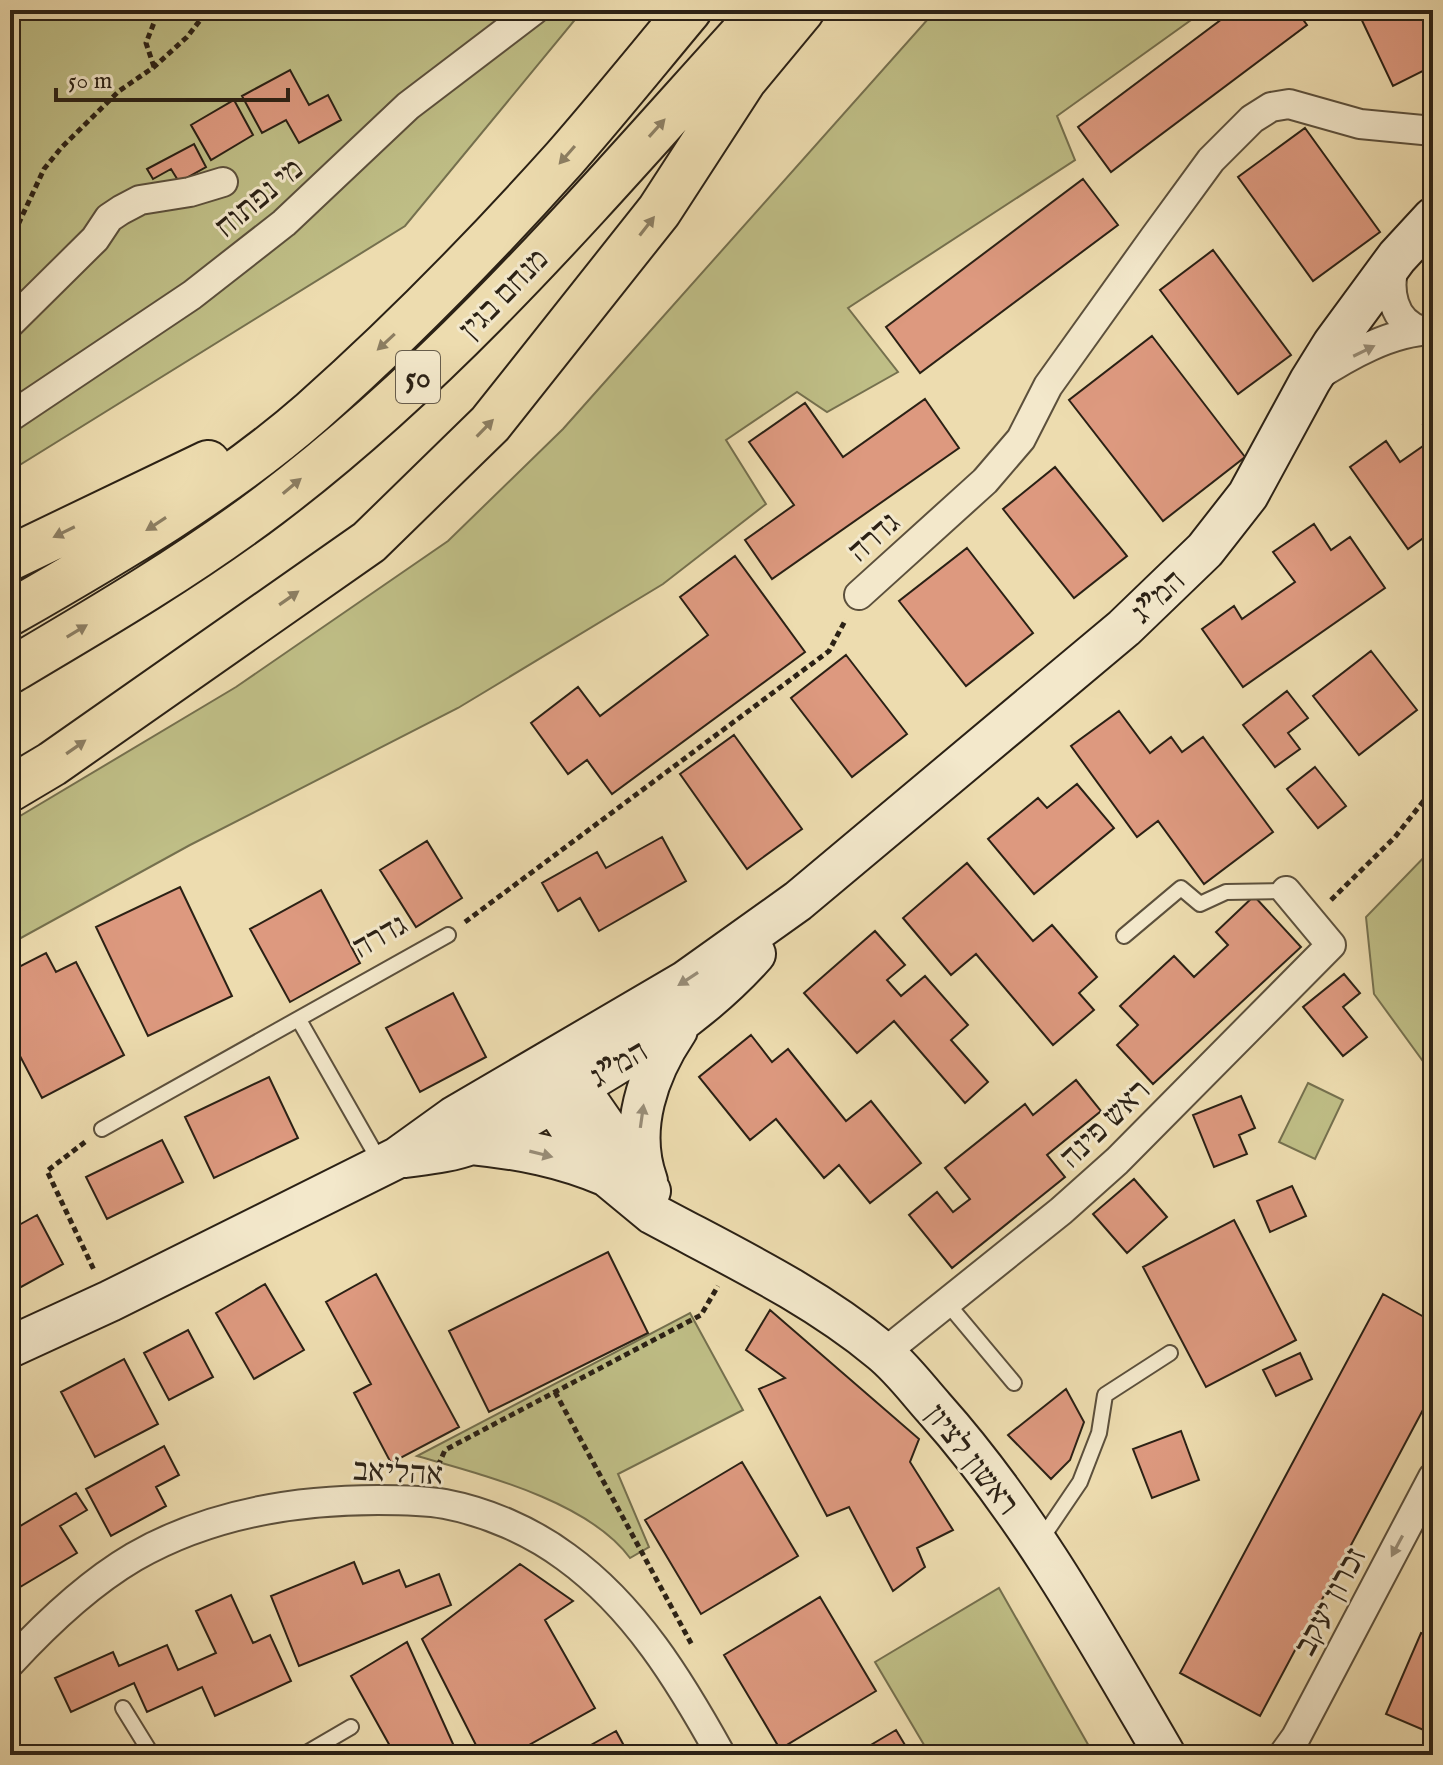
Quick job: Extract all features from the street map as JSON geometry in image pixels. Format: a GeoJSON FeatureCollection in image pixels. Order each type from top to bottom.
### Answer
{"type":"FeatureCollection","features":[{"type":"Feature","properties":{"kind":"highway","name":"מנחם בגין"},"geometry":{"type":"LineString","coordinates":[[10,613],[81,573],[218,484],[311,413],[451,280],[565,158],[689,10]]}},
{"type":"Feature","properties":{"kind":"highway","name":"מנחם בגין"},"geometry":{"type":"LineString","coordinates":[[10,671],[162,580],[270,504],[372,420],[474,326],[764,10]]}},
{"type":"Feature","properties":{"kind":"highway"},"geometry":{"type":"LineString","coordinates":[[10,789],[52,764],[369,542],[490,424],[659,211],[744,80],[802,10]]}},
{"type":"Feature","properties":{"kind":"highway"},"geometry":{"type":"LineString","coordinates":[[10,558],[311,413]]}},
{"type":"Feature","properties":{"kind":"street","name":"מי נפתוח"},"geometry":{"type":"LineString","coordinates":[[10,417],[192,295],[284,223],[408,106],[534,10]]}},
{"type":"Feature","properties":{"kind":"street","name":"גדרה"},"geometry":{"type":"LineString","coordinates":[[859,595],[985,481],[1021,439],[1048,386],[1154,238],[1211,160],[1252,119],[1271,107],[1289,104],[1360,124],[1433,131]]}},
{"type":"Feature","properties":{"kind":"street"},"geometry":{"type":"LineString","coordinates":[[10,323],[95,239],[109,218],[121,210],[140,200],[190,192],[223,182]]}},
{"type":"Feature","properties":{"kind":"street","name":"המ\"ג"},"geometry":{"type":"LineString","coordinates":[[389,1161],[472,1144],[559,1085],[686,981],[798,901],[1124,628],[1205,550],[1248,495],[1333,344],[1397,257],[1433,218]]}},
{"type":"Feature","properties":{"kind":"street"},"geometry":{"type":"LineString","coordinates":[[1397,257],[1391,281],[1394,302],[1406,323],[1427,330]]}},
{"type":"Feature","properties":{"kind":"street"},"geometry":{"type":"LineString","coordinates":[[1310,381],[1375,345],[1427,330]]}},
{"type":"Feature","properties":{"kind":"street","name":"ראש פינה"},"geometry":{"type":"LineString","coordinates":[[884,1353],[1061,1211],[1117,1161],[1331,945],[1286,891]]}},
{"type":"Feature","properties":{"kind":"street","name":"המ\"ג"},"geometry":{"type":"LineString","coordinates":[[10,1347],[110,1301],[389,1161],[454,1117],[559,1085],[681,1024],[737,975],[798,901]]}},
{"type":"Feature","properties":{"kind":"street"},"geometry":{"type":"LineString","coordinates":[[651,1192],[641,1166],[643,1109],[654,1067],[681,1024]]}},
{"type":"Feature","properties":{"kind":"street","name":"ראשון לציון"},"geometry":{"type":"LineString","coordinates":[[559,1085],[584,1149],[607,1176],[653,1214],[803,1294],[884,1353],[992,1477],[1038,1544],[1165,1755]]}},
{"type":"Feature","properties":{"kind":"street","name":"ראשון לציון"},"geometry":{"type":"LineString","coordinates":[[559,1085],[683,1226],[718,1249]]}},
{"type":"Feature","properties":{"kind":"street"},"geometry":{"type":"LineString","coordinates":[[472,1144],[534,1152],[607,1176]]}},
{"type":"Feature","properties":{"kind":"street","name":"זכרון יעקב"},"geometry":{"type":"LineString","coordinates":[[1283,1755],[1296,1737],[1433,1477]]}},
{"type":"Feature","properties":{"kind":"street","name":"אהליאב"},"geometry":{"type":"LineString","coordinates":[[10,1663],[81,1595],[133,1558],[202,1527],[246,1514],[348,1500],[445,1504],[490,1517],[528,1533],[585,1572],[630,1615],[662,1659],[721,1755]]}},
{"type":"Feature","properties":{"kind":"lane"},"geometry":{"type":"LineString","coordinates":[[1124,936],[1181,888],[1200,904],[1226,892],[1286,891]]}},
{"type":"Feature","properties":{"kind":"lane","name":"גדרה"},"geometry":{"type":"LineString","coordinates":[[102,1129],[448,935]]}},
{"type":"Feature","properties":{"kind":"lane"},"geometry":{"type":"LineString","coordinates":[[299,1020],[389,1161]]}},
{"type":"Feature","properties":{"kind":"lane"},"geometry":{"type":"LineString","coordinates":[[947,1303],[1014,1383]]}},
{"type":"Feature","properties":{"kind":"lane"},"geometry":{"type":"LineString","coordinates":[[1038,1544],[1080,1482],[1099,1433],[1105,1395],[1170,1353]]}},
{"type":"Feature","properties":{"kind":"lane"},"geometry":{"type":"LineString","coordinates":[[123,1708],[152,1755]]}},
{"type":"Feature","properties":{"kind":"lane"},"geometry":{"type":"LineString","coordinates":[[303,1755],[351,1727]]}},
{"type":"Feature","properties":{"kind":"path"},"geometry":{"type":"LineString","coordinates":[[154,67],[146,43],[159,10]]}},
{"type":"Feature","properties":{"kind":"path"},"geometry":{"type":"LineString","coordinates":[[10,242],[44,169],[61,148],[119,91],[154,67],[187,37],[208,10]]}},
{"type":"Feature","properties":{"kind":"path","name":"גדרה"},"geometry":{"type":"LineString","coordinates":[[448,935],[829,651],[859,595]]}},
{"type":"Feature","properties":{"kind":"path"},"geometry":{"type":"LineString","coordinates":[[1311,921],[1395,837],[1433,789]]}},
{"type":"Feature","properties":{"kind":"path"},"geometry":{"type":"LineString","coordinates":[[102,1129],[47,1171],[110,1301]]}},
{"type":"Feature","properties":{"kind":"path"},"geometry":{"type":"LineString","coordinates":[[423,1502],[445,1450],[701,1315],[718,1249]]}},
{"type":"Feature","properties":{"kind":"path"},"geometry":{"type":"LineString","coordinates":[[555,1392],[698,1657]]}},
{"type":"Feature","properties":{"kind":"shaded area"},"geometry":{"type":"Polygon","coordinates":[[[10,10],[583,10],[405,226],[10,471],[10,10]]]}},
{"type":"Feature","properties":{"kind":"shaded area"},"geometry":{"type":"Polygon","coordinates":[[[936,10],[1205,10],[1057,116],[1075,160],[848,308],[898,372],[827,412],[797,392],[726,440],[766,504],[663,584],[458,708],[190,845],[10,944],[10,822],[236,687],[448,541],[563,429],[936,10]]]}},
{"type":"Feature","properties":{"kind":"shaded area"},"geometry":{"type":"Polygon","coordinates":[[[1433,848],[1433,1075],[1374,994],[1366,917],[1433,848]]]}},
{"type":"Feature","properties":{"kind":"shaded area"},"geometry":{"type":"Polygon","coordinates":[[[1308,1083],[1343,1100],[1315,1159],[1279,1142],[1308,1083]]]}},
{"type":"Feature","properties":{"kind":"shaded area"},"geometry":{"type":"Polygon","coordinates":[[[690,1313],[743,1410],[618,1474],[649,1547],[630,1558],[611,1538],[562,1506],[502,1482],[417,1456],[690,1313]]]}},
{"type":"Feature","properties":{"kind":"shaded area"},"geometry":{"type":"Polygon","coordinates":[[[999,1588],[1094,1755],[930,1755],[875,1662],[999,1588]]]}},
{"type":"Feature","properties":{"kind":"building"},"geometry":{"type":"Polygon","coordinates":[[[1234,10],[1296,10],[1307,25],[1111,172],[1078,127],[1234,10]]]}},
{"type":"Feature","properties":{"kind":"building"},"geometry":{"type":"Polygon","coordinates":[[[1357,10],[1431,10],[1433,66],[1393,86],[1357,10]]]}},
{"type":"Feature","properties":{"kind":"building"},"geometry":{"type":"Polygon","coordinates":[[[290,70],[309,105],[328,95],[341,120],[299,143],[286,120],[262,133],[242,96],[290,70]]]}},
{"type":"Feature","properties":{"kind":"building"},"geometry":{"type":"Polygon","coordinates":[[[234,100],[253,135],[211,160],[191,125],[234,100]]]}},
{"type":"Feature","properties":{"kind":"building"},"geometry":{"type":"Polygon","coordinates":[[[1305,128],[1380,232],[1313,281],[1238,177],[1305,128]]]}},
{"type":"Feature","properties":{"kind":"building"},"geometry":{"type":"Polygon","coordinates":[[[194,144],[206,167],[179,182],[171,169],[153,179],[147,169],[194,144]]]}},
{"type":"Feature","properties":{"kind":"building"},"geometry":{"type":"Polygon","coordinates":[[[1083,179],[1118,225],[920,373],[886,327],[1083,179]]]}},
{"type":"Feature","properties":{"kind":"building"},"geometry":{"type":"Polygon","coordinates":[[[1213,250],[1291,355],[1238,394],[1160,290],[1213,250]]]}},
{"type":"Feature","properties":{"kind":"building"},"geometry":{"type":"Polygon","coordinates":[[[1152,336],[1245,457],[1163,521],[1069,400],[1152,336]]]}},
{"type":"Feature","properties":{"kind":"building"},"geometry":{"type":"Polygon","coordinates":[[[925,399],[959,448],[772,579],[745,540],[794,505],[749,442],[805,403],[843,457],[925,399]]]}},
{"type":"Feature","properties":{"kind":"building"},"geometry":{"type":"Polygon","coordinates":[[[1433,417],[1433,439],[1423,425],[1433,417]]]}},
{"type":"Feature","properties":{"kind":"building"},"geometry":{"type":"Polygon","coordinates":[[[1433,439],[1433,531],[1408,549],[1350,467],[1386,441],[1400,462],[1433,439]]]}},
{"type":"Feature","properties":{"kind":"building"},"geometry":{"type":"Polygon","coordinates":[[[1055,467],[1127,556],[1074,598],[1003,509],[1055,467]]]}},
{"type":"Feature","properties":{"kind":"building"},"geometry":{"type":"Polygon","coordinates":[[[1314,524],[1331,550],[1350,537],[1385,588],[1243,687],[1202,629],[1234,606],[1242,619],[1295,582],[1273,552],[1314,524]]]}},
{"type":"Feature","properties":{"kind":"building"},"geometry":{"type":"Polygon","coordinates":[[[967,548],[1033,633],[966,686],[899,601],[967,548]]]}},
{"type":"Feature","properties":{"kind":"building"},"geometry":{"type":"Polygon","coordinates":[[[735,556],[805,652],[612,794],[587,760],[568,774],[531,723],[578,687],[600,716],[708,635],[680,597],[735,556]]]}},
{"type":"Feature","properties":{"kind":"building"},"geometry":{"type":"Polygon","coordinates":[[[1371,651],[1417,710],[1359,755],[1313,696],[1371,651]]]}},
{"type":"Feature","properties":{"kind":"building"},"geometry":{"type":"Polygon","coordinates":[[[846,655],[907,734],[852,777],[791,698],[846,655]]]}},
{"type":"Feature","properties":{"kind":"building"},"geometry":{"type":"Polygon","coordinates":[[[1287,691],[1308,718],[1288,733],[1300,749],[1275,767],[1243,725],[1287,691]]]}},
{"type":"Feature","properties":{"kind":"building"},"geometry":{"type":"Polygon","coordinates":[[[1119,711],[1150,753],[1171,737],[1182,752],[1203,737],[1273,832],[1204,884],[1158,821],[1137,837],[1071,746],[1119,711]]]}},
{"type":"Feature","properties":{"kind":"building"},"geometry":{"type":"Polygon","coordinates":[[[734,735],[802,829],[747,869],[680,774],[734,735]]]}},
{"type":"Feature","properties":{"kind":"building"},"geometry":{"type":"Polygon","coordinates":[[[1315,767],[1346,806],[1318,828],[1287,789],[1315,767]]]}},
{"type":"Feature","properties":{"kind":"building"},"geometry":{"type":"Polygon","coordinates":[[[1077,784],[1114,828],[1034,894],[988,839],[1038,798],[1047,808],[1077,784]]]}},
{"type":"Feature","properties":{"kind":"building"},"geometry":{"type":"Polygon","coordinates":[[[662,837],[686,881],[599,931],[580,898],[558,911],[542,883],[597,852],[606,868],[662,837]]]}},
{"type":"Feature","properties":{"kind":"building"},"geometry":{"type":"Polygon","coordinates":[[[427,841],[462,898],[416,927],[380,870],[427,841]]]}},
{"type":"Feature","properties":{"kind":"building"},"geometry":{"type":"Polygon","coordinates":[[[967,863],[1033,941],[1052,925],[1097,977],[1079,993],[1094,1010],[1053,1045],[976,954],[951,975],[903,918],[967,863]]]}},
{"type":"Feature","properties":{"kind":"building"},"geometry":{"type":"Polygon","coordinates":[[[180,887],[232,996],[148,1036],[96,927],[180,887]]]}},
{"type":"Feature","properties":{"kind":"building"},"geometry":{"type":"Polygon","coordinates":[[[321,890],[360,963],[290,1002],[250,929],[321,890]]]}},
{"type":"Feature","properties":{"kind":"building"},"geometry":{"type":"Polygon","coordinates":[[[1254,896],[1301,947],[1153,1084],[1117,1045],[1138,1025],[1120,1006],[1174,956],[1194,977],[1228,945],[1216,932],[1254,896]]]}},
{"type":"Feature","properties":{"kind":"building"},"geometry":{"type":"Polygon","coordinates":[[[875,931],[905,965],[887,980],[901,996],[925,976],[968,1025],[951,1040],[988,1082],[965,1103],[894,1021],[857,1053],[804,993],[875,931]]]}},
{"type":"Feature","properties":{"kind":"building"},"geometry":{"type":"Polygon","coordinates":[[[46,953],[56,972],[76,962],[124,1055],[42,1098],[10,1037],[10,958],[17,968],[46,953]]]}},
{"type":"Feature","properties":{"kind":"building"},"geometry":{"type":"Polygon","coordinates":[[[1344,974],[1360,993],[1343,1007],[1367,1037],[1343,1056],[1303,1007],[1344,974]]]}},
{"type":"Feature","properties":{"kind":"building"},"geometry":{"type":"Polygon","coordinates":[[[453,993],[486,1057],[420,1092],[386,1028],[453,993]]]}},
{"type":"Feature","properties":{"kind":"building"},"geometry":{"type":"Polygon","coordinates":[[[751,1035],[772,1062],[788,1049],[846,1121],[871,1101],[921,1163],[870,1203],[839,1165],[824,1178],[776,1119],[750,1140],[699,1077],[751,1035]]]}},
{"type":"Feature","properties":{"kind":"building"},"geometry":{"type":"Polygon","coordinates":[[[269,1077],[298,1138],[214,1178],[185,1117],[269,1077]]]}},
{"type":"Feature","properties":{"kind":"building"},"geometry":{"type":"Polygon","coordinates":[[[1076,1080],[1101,1111],[1047,1155],[1065,1177],[952,1268],[909,1215],[937,1192],[953,1212],[970,1199],[945,1168],[1025,1104],[1033,1115],[1076,1080]]]}},
{"type":"Feature","properties":{"kind":"building"},"geometry":{"type":"Polygon","coordinates":[[[1241,1096],[1255,1128],[1239,1135],[1247,1154],[1214,1167],[1193,1115],[1241,1096]]]}},
{"type":"Feature","properties":{"kind":"building"},"geometry":{"type":"Polygon","coordinates":[[[162,1140],[183,1182],[107,1219],[86,1177],[162,1140]]]}},
{"type":"Feature","properties":{"kind":"building"},"geometry":{"type":"Polygon","coordinates":[[[1134,1179],[1167,1217],[1127,1253],[1093,1214],[1134,1179]]]}},
{"type":"Feature","properties":{"kind":"building"},"geometry":{"type":"Polygon","coordinates":[[[1292,1186],[1306,1216],[1270,1232],[1257,1201],[1292,1186]]]}},
{"type":"Feature","properties":{"kind":"building"},"geometry":{"type":"Polygon","coordinates":[[[37,1215],[63,1264],[10,1293],[10,1230],[37,1215]]]}},
{"type":"Feature","properties":{"kind":"building"},"geometry":{"type":"Polygon","coordinates":[[[1234,1220],[1296,1340],[1206,1387],[1143,1267],[1234,1220]]]}},
{"type":"Feature","properties":{"kind":"building"},"geometry":{"type":"Polygon","coordinates":[[[608,1252],[648,1333],[489,1412],[449,1331],[608,1252]]]}},
{"type":"Feature","properties":{"kind":"building"},"geometry":{"type":"Polygon","coordinates":[[[376,1274],[459,1427],[391,1463],[354,1393],[371,1384],[326,1302],[376,1274]]]}},
{"type":"Feature","properties":{"kind":"building"},"geometry":{"type":"Polygon","coordinates":[[[265,1284],[304,1350],[254,1379],[216,1313],[265,1284]]]}},
{"type":"Feature","properties":{"kind":"building"},"geometry":{"type":"Polygon","coordinates":[[[1383,1294],[1433,1322],[1433,1391],[1260,1716],[1180,1673],[1383,1294]]]}},
{"type":"Feature","properties":{"kind":"building"},"geometry":{"type":"Polygon","coordinates":[[[770,1310],[919,1439],[910,1462],[953,1530],[917,1548],[925,1567],[893,1591],[849,1507],[827,1516],[759,1389],[785,1378],[746,1350],[770,1310]]]}},
{"type":"Feature","properties":{"kind":"building"},"geometry":{"type":"Polygon","coordinates":[[[188,1330],[213,1377],[169,1400],[144,1353],[188,1330]]]}},
{"type":"Feature","properties":{"kind":"building"},"geometry":{"type":"Polygon","coordinates":[[[1300,1353],[1312,1379],[1276,1396],[1263,1370],[1300,1353]]]}},
{"type":"Feature","properties":{"kind":"building"},"geometry":{"type":"Polygon","coordinates":[[[124,1359],[158,1424],[95,1457],[61,1392],[124,1359]]]}},
{"type":"Feature","properties":{"kind":"building"},"geometry":{"type":"Polygon","coordinates":[[[1066,1389],[1084,1422],[1070,1460],[1051,1479],[1008,1435],[1066,1389]]]}},
{"type":"Feature","properties":{"kind":"building"},"geometry":{"type":"Polygon","coordinates":[[[1181,1431],[1199,1480],[1152,1498],[1133,1449],[1181,1431]]]}},
{"type":"Feature","properties":{"kind":"building"},"geometry":{"type":"Polygon","coordinates":[[[164,1446],[179,1475],[156,1487],[166,1506],[111,1536],[86,1489],[164,1446]]]}},
{"type":"Feature","properties":{"kind":"building"},"geometry":{"type":"Polygon","coordinates":[[[742,1462],[798,1556],[701,1614],[645,1520],[742,1462]]]}},
{"type":"Feature","properties":{"kind":"building"},"geometry":{"type":"Polygon","coordinates":[[[76,1493],[87,1510],[60,1526],[77,1553],[10,1593],[10,1532],[76,1493]]]}},
{"type":"Feature","properties":{"kind":"building"},"geometry":{"type":"Polygon","coordinates":[[[354,1562],[363,1584],[399,1570],[406,1587],[439,1574],[451,1605],[299,1666],[271,1596],[354,1562]]]}},
{"type":"Feature","properties":{"kind":"building"},"geometry":{"type":"Polygon","coordinates":[[[520,1564],[573,1601],[545,1620],[595,1708],[511,1755],[481,1755],[422,1639],[520,1564]]]}},
{"type":"Feature","properties":{"kind":"building"},"geometry":{"type":"Polygon","coordinates":[[[231,1595],[253,1643],[270,1635],[291,1681],[215,1716],[202,1687],[147,1712],[134,1683],[71,1712],[55,1678],[113,1652],[119,1666],[167,1645],[178,1670],[216,1653],[196,1611],[231,1595]]]}},
{"type":"Feature","properties":{"kind":"building"},"geometry":{"type":"Polygon","coordinates":[[[820,1597],[876,1691],[780,1749],[724,1655],[820,1597]]]}},
{"type":"Feature","properties":{"kind":"building"},"geometry":{"type":"Polygon","coordinates":[[[1421,1633],[1433,1638],[1433,1734],[1386,1714],[1421,1633]]]}},
{"type":"Feature","properties":{"kind":"building"},"geometry":{"type":"Polygon","coordinates":[[[407,1642],[458,1755],[395,1755],[351,1676],[407,1642]]]}},
{"type":"Feature","properties":{"kind":"building"},"geometry":{"type":"Polygon","coordinates":[[[896,1730],[911,1755],[854,1755],[896,1730]]]}},
{"type":"Feature","properties":{"kind":"building"},"geometry":{"type":"Polygon","coordinates":[[[616,1731],[629,1755],[573,1755],[616,1731]]]}}]}
